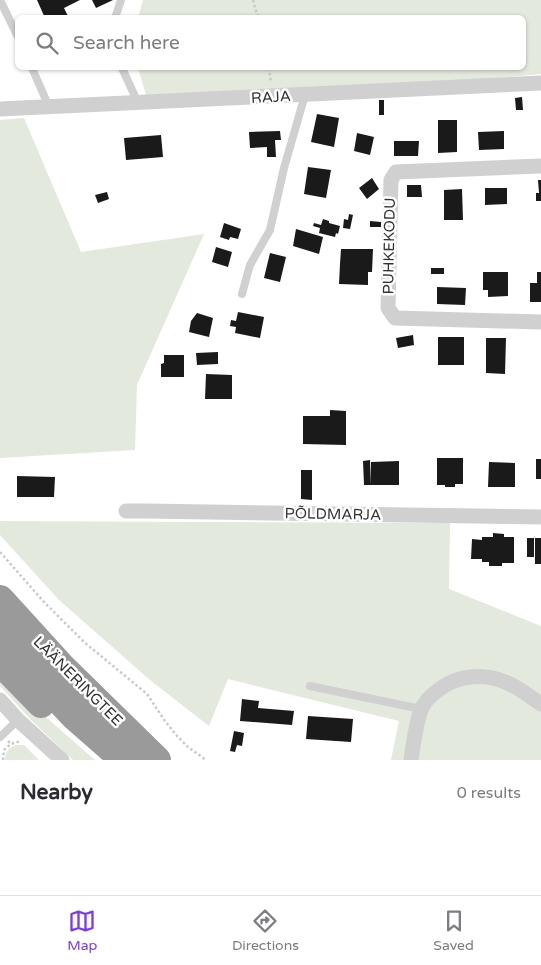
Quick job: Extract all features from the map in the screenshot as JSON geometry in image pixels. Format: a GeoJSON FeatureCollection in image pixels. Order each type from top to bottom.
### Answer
{"type":"FeatureCollection","features":[{"type":"Feature","properties":{"kind":"highway","name":"LÄÄNERINGTEE"},"geometry":{"type":"LineString","coordinates":[[0,599],[61,666],[157,760]]}},
{"type":"Feature","properties":{"kind":"highway","name":"LÄÄNERINGTEE"},"geometry":{"type":"LineString","coordinates":[[4,646],[43,671],[113,735],[149,760]]}},
{"type":"Feature","properties":{"kind":"highway"},"geometry":{"type":"LineString","coordinates":[[4,646],[51,714],[105,760]]}},
{"type":"Feature","properties":{"kind":"highway"},"geometry":{"type":"LineString","coordinates":[[4,646],[75,717],[124,760]]}},
{"type":"Feature","properties":{"kind":"highway"},"geometry":{"type":"LineString","coordinates":[[61,666],[172,760]]}},
{"type":"Feature","properties":{"kind":"street","name":"RAJA"},"geometry":{"type":"LineString","coordinates":[[0,109],[541,83]]}},
{"type":"Feature","properties":{"kind":"street","name":"PUHKEKODU"},"geometry":{"type":"LineString","coordinates":[[541,166],[396,172],[391,180],[388,308],[395,318],[541,322]]}},
{"type":"Feature","properties":{"kind":"street","name":"PÕLDMARJA"},"geometry":{"type":"LineString","coordinates":[[126,511],[541,517]]}},
{"type":"Feature","properties":{"kind":"street"},"geometry":{"type":"LineString","coordinates":[[411,760],[421,709],[435,692],[445,685],[467,677],[480,676],[491,678],[504,681],[541,704]]}},
{"type":"Feature","properties":{"kind":"street"},"geometry":{"type":"LineString","coordinates":[[0,700],[18,720],[62,760]]}},
{"type":"Feature","properties":{"kind":"lane"},"geometry":{"type":"LineString","coordinates":[[0,0],[15,31]]}},
{"type":"Feature","properties":{"kind":"lane"},"geometry":{"type":"LineString","coordinates":[[117,15],[121,0]]}},
{"type":"Feature","properties":{"kind":"lane"},"geometry":{"type":"LineString","coordinates":[[33,70],[49,107]]}},
{"type":"Feature","properties":{"kind":"lane"},"geometry":{"type":"LineString","coordinates":[[123,70],[138,103]]}},
{"type":"Feature","properties":{"kind":"lane"},"geometry":{"type":"LineString","coordinates":[[242,294],[250,265],[270,230],[284,168],[305,95]]}},
{"type":"Feature","properties":{"kind":"lane"},"geometry":{"type":"LineString","coordinates":[[310,686],[421,709]]}},
{"type":"Feature","properties":{"kind":"lane"},"geometry":{"type":"LineString","coordinates":[[1,736],[18,720]]}},
{"type":"Feature","properties":{"kind":"path"},"geometry":{"type":"LineString","coordinates":[[253,0],[257,15]]}},
{"type":"Feature","properties":{"kind":"path"},"geometry":{"type":"LineString","coordinates":[[0,552],[44,602],[84,642],[147,694],[177,736],[206,760]]}},
{"type":"Feature","properties":{"kind":"path"},"geometry":{"type":"LineString","coordinates":[[1,736],[11,744]]}},
{"type":"Feature","properties":{"kind":"path"},"geometry":{"type":"LineString","coordinates":[[3,760],[4,750],[11,744],[17,742],[26,743]]}},
{"type":"Feature","properties":{"kind":"shaded area"},"geometry":{"type":"Polygon","coordinates":[[[143,0],[541,0],[541,74],[427,84],[146,95],[139,70],[526,70],[526,15],[139,15],[143,0]]]}},
{"type":"Feature","properties":{"kind":"shaded area"},"geometry":{"type":"Polygon","coordinates":[[[24,118],[81,252],[204,234],[137,385],[135,450],[0,458],[0,120],[24,118]]]}},
{"type":"Feature","properties":{"kind":"shaded area"},"geometry":{"type":"Polygon","coordinates":[[[0,521],[450,523],[449,589],[541,626],[541,760],[391,760],[399,721],[228,679],[209,726],[150,680],[59,600],[0,535],[0,521]]]}},
{"type":"Feature","properties":{"kind":"shaded area"},"geometry":{"type":"Polygon","coordinates":[[[0,672],[40,712],[95,760],[73,760],[31,720],[0,686],[0,672]]]}},
{"type":"Feature","properties":{"kind":"shaded area"},"geometry":{"type":"Polygon","coordinates":[[[16,745],[24,745],[39,760],[5,760],[8,750],[16,745]]]}},
{"type":"Feature","properties":{"kind":"building"},"geometry":{"type":"Polygon","coordinates":[[[37,0],[80,0],[64,8],[68,15],[44,15],[37,0]]]}},
{"type":"Feature","properties":{"kind":"building"},"geometry":{"type":"Polygon","coordinates":[[[92,0],[113,0],[96,8],[92,0]]]}},
{"type":"Feature","properties":{"kind":"building"},"geometry":{"type":"Polygon","coordinates":[[[522,97],[523,110],[516,110],[515,98],[522,97]]]}},
{"type":"Feature","properties":{"kind":"building"},"geometry":{"type":"Polygon","coordinates":[[[379,100],[384,100],[384,115],[379,115],[379,100]]]}},
{"type":"Feature","properties":{"kind":"building"},"geometry":{"type":"Polygon","coordinates":[[[317,114],[339,118],[334,147],[311,142],[317,114]]]}},
{"type":"Feature","properties":{"kind":"building"},"geometry":{"type":"Polygon","coordinates":[[[438,120],[457,120],[457,152],[438,153],[438,120]]]}},
{"type":"Feature","properties":{"kind":"building"},"geometry":{"type":"Polygon","coordinates":[[[280,131],[281,140],[275,140],[276,157],[267,157],[267,147],[250,148],[249,132],[280,131]]]}},
{"type":"Feature","properties":{"kind":"building"},"geometry":{"type":"Polygon","coordinates":[[[504,131],[504,149],[479,150],[478,132],[504,131]]]}},
{"type":"Feature","properties":{"kind":"building"},"geometry":{"type":"Polygon","coordinates":[[[357,133],[374,137],[370,155],[354,151],[357,133]]]}},
{"type":"Feature","properties":{"kind":"building"},"geometry":{"type":"Polygon","coordinates":[[[161,135],[163,157],[126,160],[124,138],[161,135]]]}},
{"type":"Feature","properties":{"kind":"building"},"geometry":{"type":"Polygon","coordinates":[[[394,141],[419,141],[418,156],[394,156],[394,141]]]}},
{"type":"Feature","properties":{"kind":"building"},"geometry":{"type":"Polygon","coordinates":[[[308,167],[331,170],[326,198],[304,194],[308,167]]]}},
{"type":"Feature","properties":{"kind":"building"},"geometry":{"type":"Polygon","coordinates":[[[372,178],[379,189],[367,199],[359,188],[372,178]]]}},
{"type":"Feature","properties":{"kind":"building"},"geometry":{"type":"Polygon","coordinates":[[[538,180],[541,180],[541,201],[536,201],[536,193],[539,193],[538,180]]]}},
{"type":"Feature","properties":{"kind":"building"},"geometry":{"type":"Polygon","coordinates":[[[407,185],[421,185],[422,197],[407,197],[407,185]]]}},
{"type":"Feature","properties":{"kind":"building"},"geometry":{"type":"Polygon","coordinates":[[[485,188],[507,188],[507,204],[485,205],[485,188]]]}},
{"type":"Feature","properties":{"kind":"building"},"geometry":{"type":"Polygon","coordinates":[[[462,189],[463,220],[444,220],[444,190],[462,189]]]}},
{"type":"Feature","properties":{"kind":"building"},"geometry":{"type":"Polygon","coordinates":[[[107,192],[109,199],[98,203],[95,195],[107,192]]]}},
{"type":"Feature","properties":{"kind":"building"},"geometry":{"type":"Polygon","coordinates":[[[349,214],[353,215],[350,229],[343,228],[344,219],[348,220],[349,214]]]}},
{"type":"Feature","properties":{"kind":"building"},"geometry":{"type":"Polygon","coordinates":[[[323,219],[340,226],[335,237],[319,233],[320,228],[313,226],[314,223],[321,225],[323,219]]]}},
{"type":"Feature","properties":{"kind":"building"},"geometry":{"type":"Polygon","coordinates":[[[370,221],[381,222],[381,227],[370,227],[370,221]]]}},
{"type":"Feature","properties":{"kind":"building"},"geometry":{"type":"Polygon","coordinates":[[[224,223],[241,229],[238,239],[230,237],[229,240],[220,237],[224,223]]]}},
{"type":"Feature","properties":{"kind":"building"},"geometry":{"type":"Polygon","coordinates":[[[296,229],[323,237],[319,254],[293,246],[296,229]]]}},
{"type":"Feature","properties":{"kind":"building"},"geometry":{"type":"Polygon","coordinates":[[[216,247],[232,252],[228,267],[212,262],[216,247]]]}},
{"type":"Feature","properties":{"kind":"building"},"geometry":{"type":"Polygon","coordinates":[[[341,249],[373,249],[372,272],[368,272],[368,285],[339,284],[341,249]]]}},
{"type":"Feature","properties":{"kind":"building"},"geometry":{"type":"Polygon","coordinates":[[[270,253],[286,257],[280,282],[264,278],[270,253]]]}},
{"type":"Feature","properties":{"kind":"building"},"geometry":{"type":"Polygon","coordinates":[[[431,268],[444,268],[444,274],[431,274],[431,268]]]}},
{"type":"Feature","properties":{"kind":"building"},"geometry":{"type":"Polygon","coordinates":[[[483,272],[508,272],[508,296],[488,297],[488,290],[483,290],[483,272]]]}},
{"type":"Feature","properties":{"kind":"building"},"geometry":{"type":"Polygon","coordinates":[[[537,272],[541,272],[541,302],[530,302],[530,283],[537,283],[537,272]]]}},
{"type":"Feature","properties":{"kind":"building"},"geometry":{"type":"Polygon","coordinates":[[[437,287],[466,288],[465,305],[437,304],[437,287]]]}},
{"type":"Feature","properties":{"kind":"building"},"geometry":{"type":"Polygon","coordinates":[[[238,312],[264,317],[260,338],[235,333],[236,327],[230,326],[231,320],[236,321],[238,312]]]}},
{"type":"Feature","properties":{"kind":"building"},"geometry":{"type":"Polygon","coordinates":[[[197,313],[213,318],[209,337],[189,332],[191,321],[197,313]]]}},
{"type":"Feature","properties":{"kind":"building"},"geometry":{"type":"Polygon","coordinates":[[[413,335],[414,345],[398,348],[396,338],[413,335]]]}},
{"type":"Feature","properties":{"kind":"building"},"geometry":{"type":"Polygon","coordinates":[[[438,337],[464,337],[464,365],[438,365],[438,337]]]}},
{"type":"Feature","properties":{"kind":"building"},"geometry":{"type":"Polygon","coordinates":[[[486,338],[506,338],[505,374],[486,373],[486,338]]]}},
{"type":"Feature","properties":{"kind":"building"},"geometry":{"type":"Polygon","coordinates":[[[218,352],[218,364],[197,365],[196,353],[218,352]]]}},
{"type":"Feature","properties":{"kind":"building"},"geometry":{"type":"Polygon","coordinates":[[[164,355],[184,355],[184,377],[161,377],[161,364],[164,363],[164,355]]]}},
{"type":"Feature","properties":{"kind":"building"},"geometry":{"type":"Polygon","coordinates":[[[206,374],[232,375],[232,399],[205,399],[206,374]]]}},
{"type":"Feature","properties":{"kind":"building"},"geometry":{"type":"Polygon","coordinates":[[[330,410],[346,411],[346,445],[303,444],[303,416],[330,416],[330,410]]]}},
{"type":"Feature","properties":{"kind":"building"},"geometry":{"type":"Polygon","coordinates":[[[437,458],[463,458],[463,484],[455,484],[455,487],[437,485],[437,458]]]}},
{"type":"Feature","properties":{"kind":"building"},"geometry":{"type":"Polygon","coordinates":[[[536,459],[541,459],[541,479],[536,479],[536,459]]]}},
{"type":"Feature","properties":{"kind":"building"},"geometry":{"type":"Polygon","coordinates":[[[370,460],[371,485],[364,485],[363,461],[370,460]]]}},
{"type":"Feature","properties":{"kind":"building"},"geometry":{"type":"Polygon","coordinates":[[[399,461],[399,485],[371,485],[371,462],[399,461]]]}},
{"type":"Feature","properties":{"kind":"building"},"geometry":{"type":"Polygon","coordinates":[[[489,462],[515,463],[515,487],[488,487],[489,462]]]}},
{"type":"Feature","properties":{"kind":"building"},"geometry":{"type":"Polygon","coordinates":[[[301,470],[312,470],[312,500],[301,499],[301,470]]]}},
{"type":"Feature","properties":{"kind":"building"},"geometry":{"type":"Polygon","coordinates":[[[17,476],[55,477],[54,497],[17,497],[17,476]]]}},
{"type":"Feature","properties":{"kind":"building"},"geometry":{"type":"Polygon","coordinates":[[[493,533],[504,534],[504,537],[514,537],[514,563],[502,563],[502,566],[489,566],[489,562],[482,562],[482,559],[471,559],[472,539],[482,540],[482,537],[493,537],[493,533]]]}},
{"type":"Feature","properties":{"kind":"building"},"geometry":{"type":"Polygon","coordinates":[[[527,538],[534,538],[534,557],[527,557],[527,538]]]}},
{"type":"Feature","properties":{"kind":"building"},"geometry":{"type":"Polygon","coordinates":[[[535,538],[541,538],[541,564],[535,564],[535,538]]]}},
{"type":"Feature","properties":{"kind":"building"},"geometry":{"type":"Polygon","coordinates":[[[242,699],[259,701],[258,708],[294,711],[292,725],[240,721],[242,699]]]}},
{"type":"Feature","properties":{"kind":"building"},"geometry":{"type":"Polygon","coordinates":[[[308,716],[353,719],[351,742],[306,739],[308,716]]]}},
{"type":"Feature","properties":{"kind":"building"},"geometry":{"type":"Polygon","coordinates":[[[234,731],[244,733],[242,746],[237,745],[235,752],[230,751],[234,731]]]}}]}
